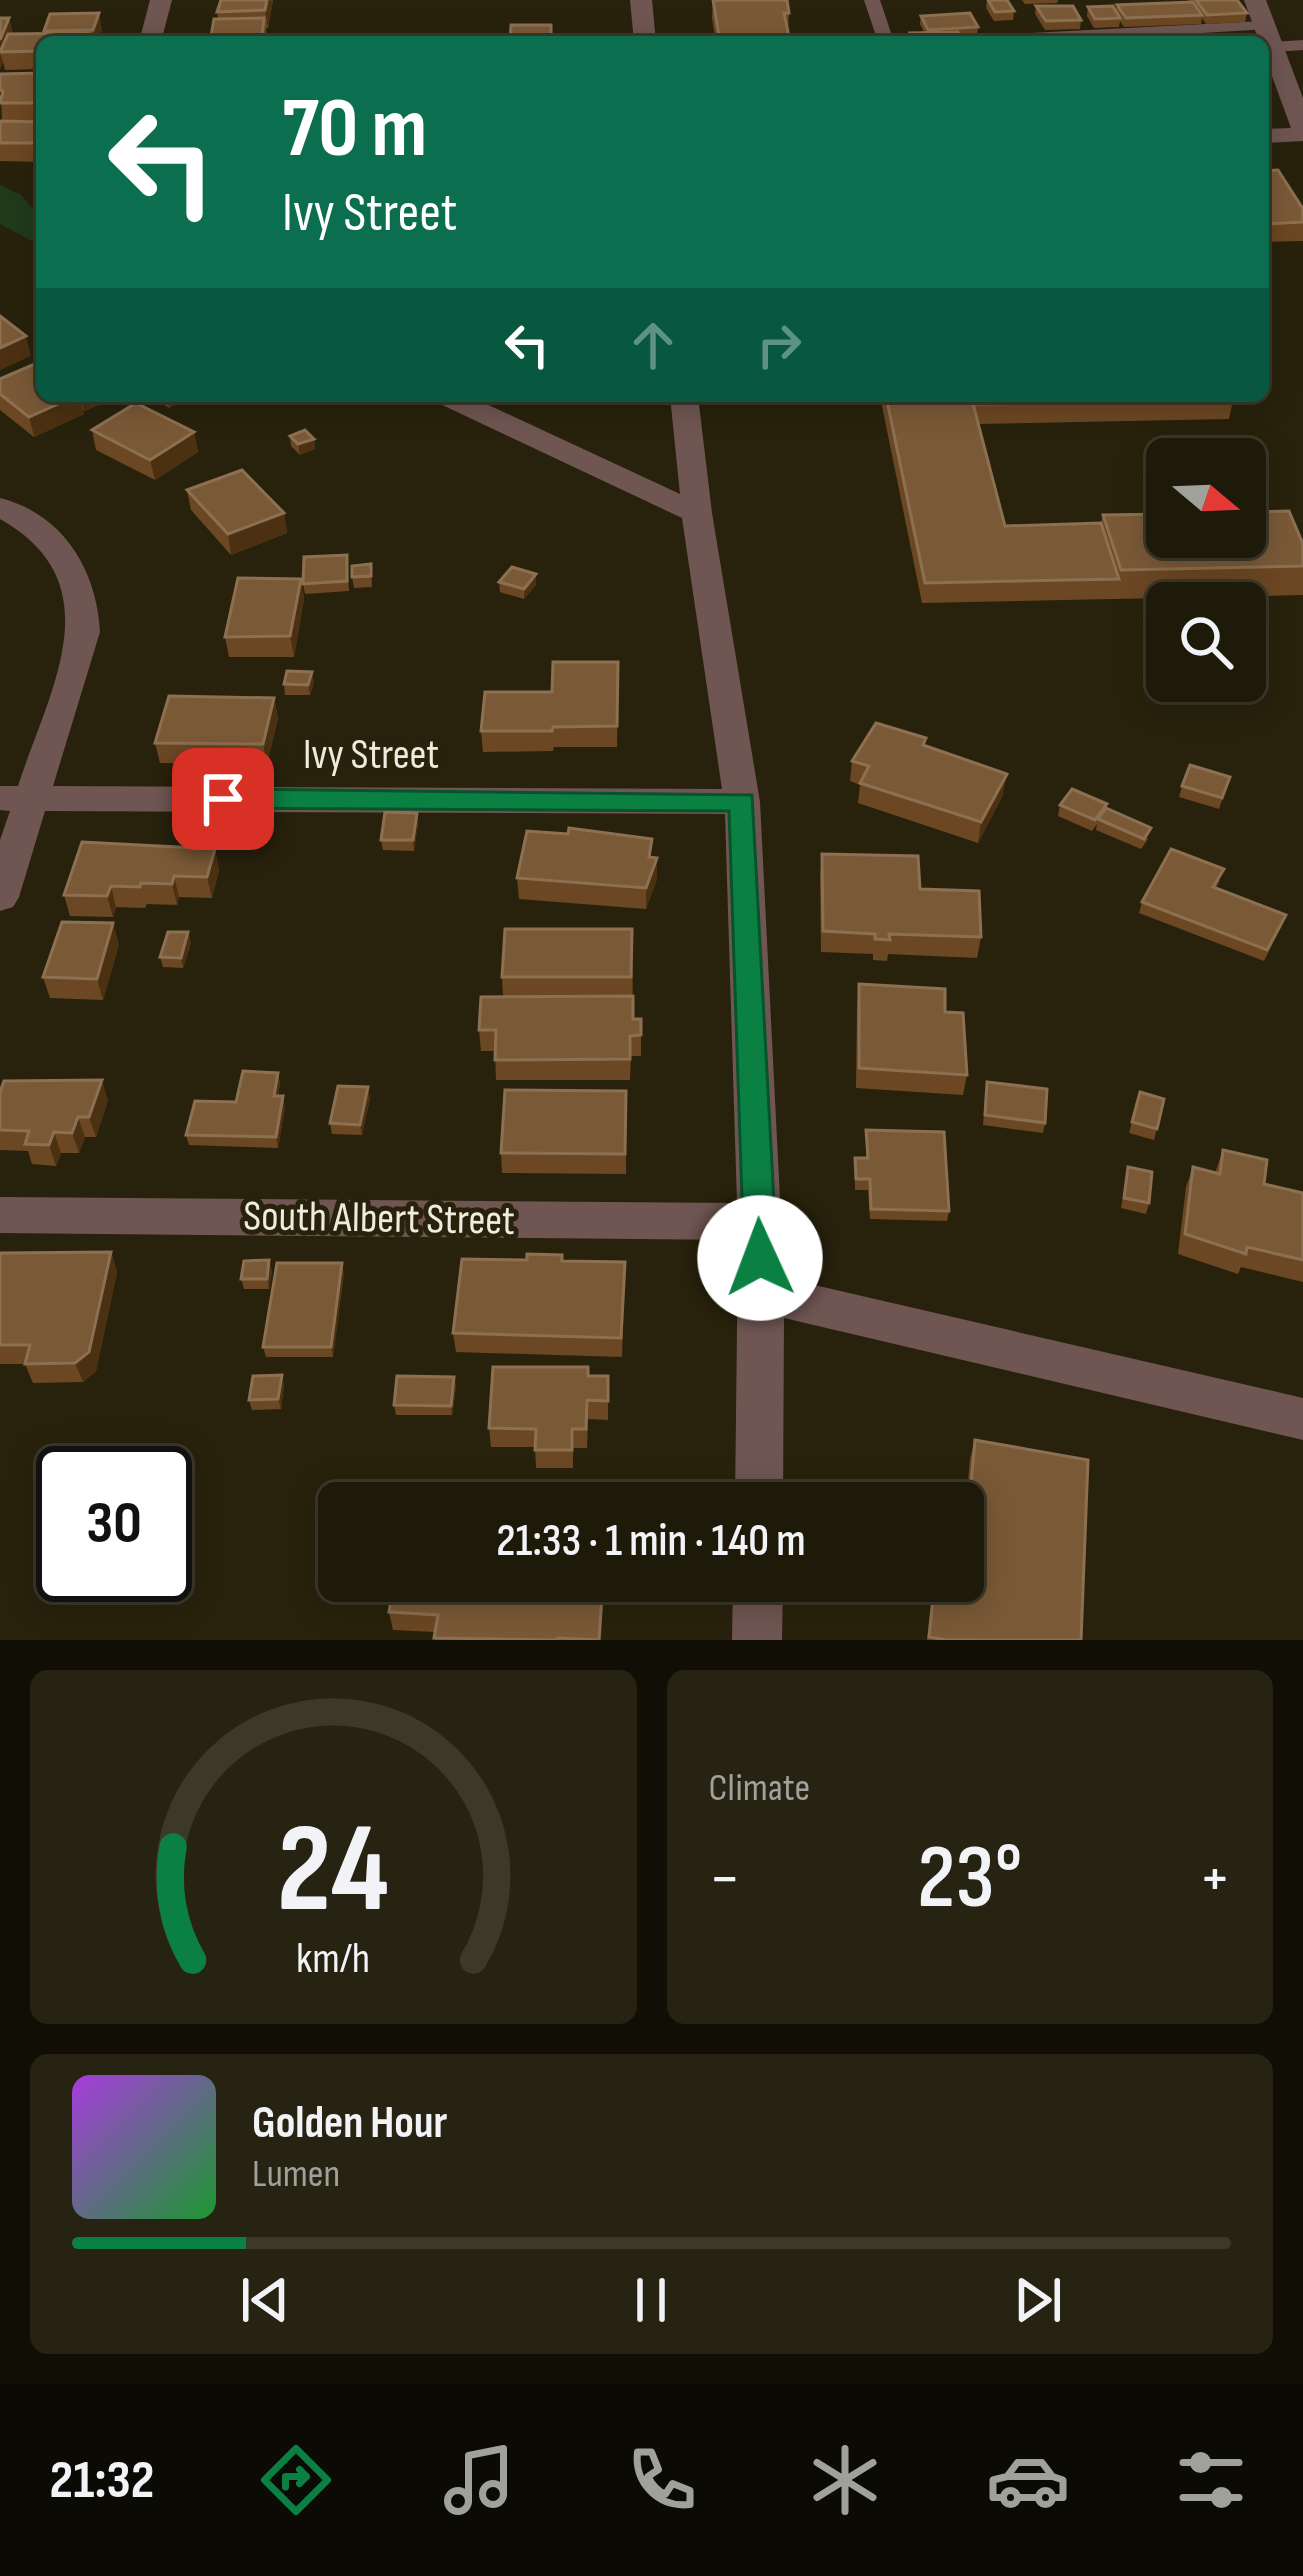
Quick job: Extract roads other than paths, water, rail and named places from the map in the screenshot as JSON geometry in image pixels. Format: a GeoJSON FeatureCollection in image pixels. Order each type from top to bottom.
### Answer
{"type":"FeatureCollection","features":[{"type":"Feature","properties":{"kind":"street"},"geometry":{"type":"LineString","coordinates":[[152,36],[161,0]]}},
{"type":"Feature","properties":{"kind":"street"},"geometry":{"type":"LineString","coordinates":[[641,0],[644,36]]}},
{"type":"Feature","properties":{"kind":"street"},"geometry":{"type":"LineString","coordinates":[[1255,0],[1268,36]]}},
{"type":"Feature","properties":{"kind":"street"},"geometry":{"type":"LineString","coordinates":[[1269,39],[1303,132],[1269,135]]}},
{"type":"Feature","properties":{"kind":"street"},"geometry":{"type":"LineString","coordinates":[[459,402],[697,512]]}},
{"type":"Feature","properties":{"kind":"street"},"geometry":{"type":"LineString","coordinates":[[685,402],[742,802],[762,1293],[759,1482]]}},
{"type":"Feature","properties":{"kind":"street"},"geometry":{"type":"LineString","coordinates":[[0,506],[55,543],[72,566],[84,597],[84,632],[17,798],[0,897]]}},
{"type":"Feature","properties":{"kind":"street","name":"Ivy Street"},"geometry":{"type":"LineString","coordinates":[[17,798],[742,802]]}},
{"type":"Feature","properties":{"kind":"street","name":"South Albert Street"},"geometry":{"type":"LineString","coordinates":[[0,1215],[759,1222]]}},
{"type":"Feature","properties":{"kind":"street"},"geometry":{"type":"LineString","coordinates":[[762,1293],[1303,1419]]}},
{"type":"Feature","properties":{"kind":"street"},"geometry":{"type":"LineString","coordinates":[[757,1640],[758,1602]]}},
{"type":"Feature","properties":{"kind":"lane"},"geometry":{"type":"LineString","coordinates":[[872,0],[884,36]]}},
{"type":"Feature","properties":{"kind":"lane"},"geometry":{"type":"LineString","coordinates":[[1269,36],[1303,45]]}}]}
